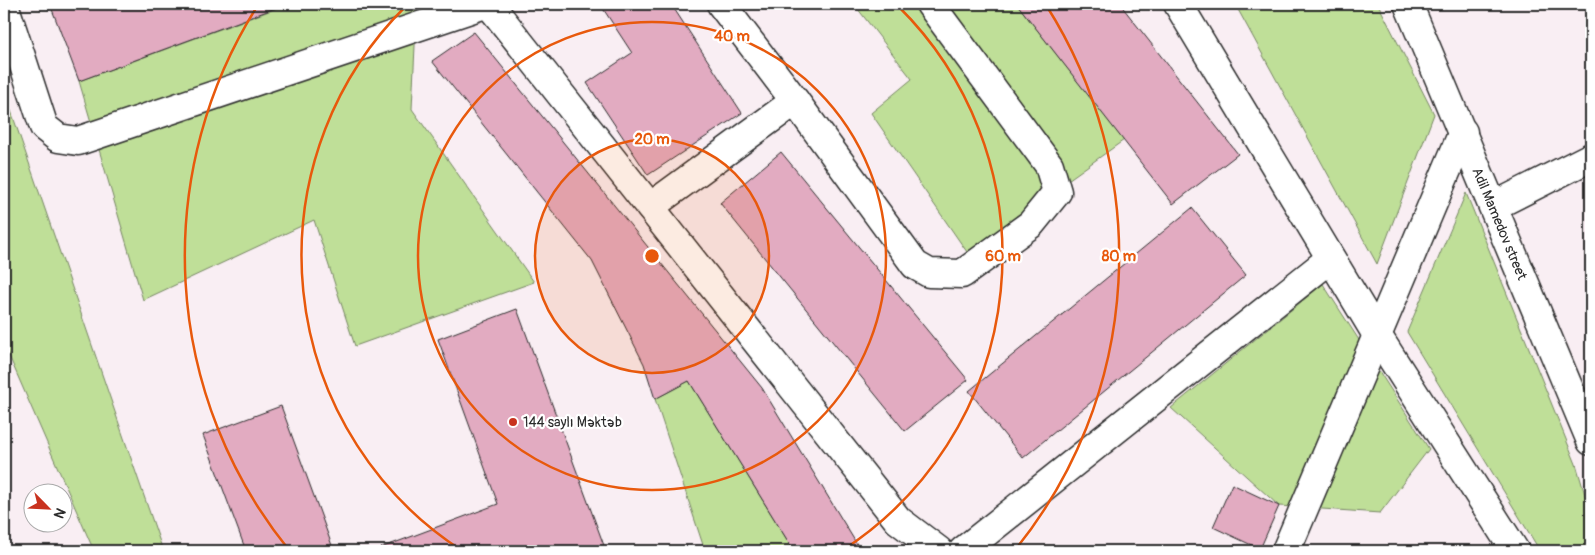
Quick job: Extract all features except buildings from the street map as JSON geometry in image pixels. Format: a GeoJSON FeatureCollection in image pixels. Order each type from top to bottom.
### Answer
{"type":"FeatureCollection","features":[{"type":"Feature","properties":{"kind":"street"},"geometry":{"type":"LineString","coordinates":[[4,4],[44,127],[58,138],[78,141],[485,4]]}},
{"type":"Feature","properties":{"kind":"street"},"geometry":{"type":"LineString","coordinates":[[489,4],[898,520],[939,551]]}},
{"type":"Feature","properties":{"kind":"street"},"geometry":{"type":"LineString","coordinates":[[721,4],[795,101],[915,265],[929,274],[962,274],[1031,224],[1056,192],[1049,165],[930,4]]}},
{"type":"Feature","properties":{"kind":"street"},"geometry":{"type":"LineString","coordinates":[[1178,4],[1330,259],[1515,551]]}},
{"type":"Feature","properties":{"kind":"street","name":"Adil Mamedov street"},"geometry":{"type":"LineString","coordinates":[[1408,4],[1591,441]]}},
{"type":"Feature","properties":{"kind":"street"},"geometry":{"type":"LineString","coordinates":[[650,207],[795,101]]}},
{"type":"Feature","properties":{"kind":"street"},"geometry":{"type":"LineString","coordinates":[[1286,551],[1463,132]]}},
{"type":"Feature","properties":{"kind":"street"},"geometry":{"type":"LineString","coordinates":[[1494,206],[1591,157]]}},
{"type":"Feature","properties":{"kind":"street"},"geometry":{"type":"LineString","coordinates":[[963,551],[1330,259]]}},
{"type":"Feature","properties":{"kind":"green space"},"geometry":{"type":"Polygon","coordinates":[[[288,4],[417,4],[412,109],[534,282],[355,346],[314,220],[143,300],[79,81],[288,4]]]}},
{"type":"Feature","properties":{"kind":"green space"},"geometry":{"type":"Polygon","coordinates":[[[854,4],[1017,4],[1124,140],[967,252],[871,113],[912,79],[854,4]]]}},
{"type":"Feature","properties":{"kind":"green space"},"geometry":{"type":"Polygon","coordinates":[[[1235,4],[1378,4],[1434,114],[1377,264],[1235,4]]]}},
{"type":"Feature","properties":{"kind":"green space"},"geometry":{"type":"Polygon","coordinates":[[[4,103],[9,105],[163,551],[94,551],[72,500],[72,482],[64,482],[4,348],[4,103]]]}},
{"type":"Feature","properties":{"kind":"green space"},"geometry":{"type":"Polygon","coordinates":[[[1466,193],[1576,464],[1591,515],[1591,551],[1540,551],[1407,332],[1466,193]]]}},
{"type":"Feature","properties":{"kind":"green space"},"geometry":{"type":"Polygon","coordinates":[[[1323,284],[1429,449],[1380,513],[1279,506],[1171,408],[1323,284]]]}},
{"type":"Feature","properties":{"kind":"green space"},"geometry":{"type":"Polygon","coordinates":[[[689,381],[794,551],[705,551],[655,399],[689,381]]]}},
{"type":"Feature","properties":{"kind":"place","name":"144 saylı Məktəb"},"geometry":{"type":"Point","coordinates":[513,422]}}]}
